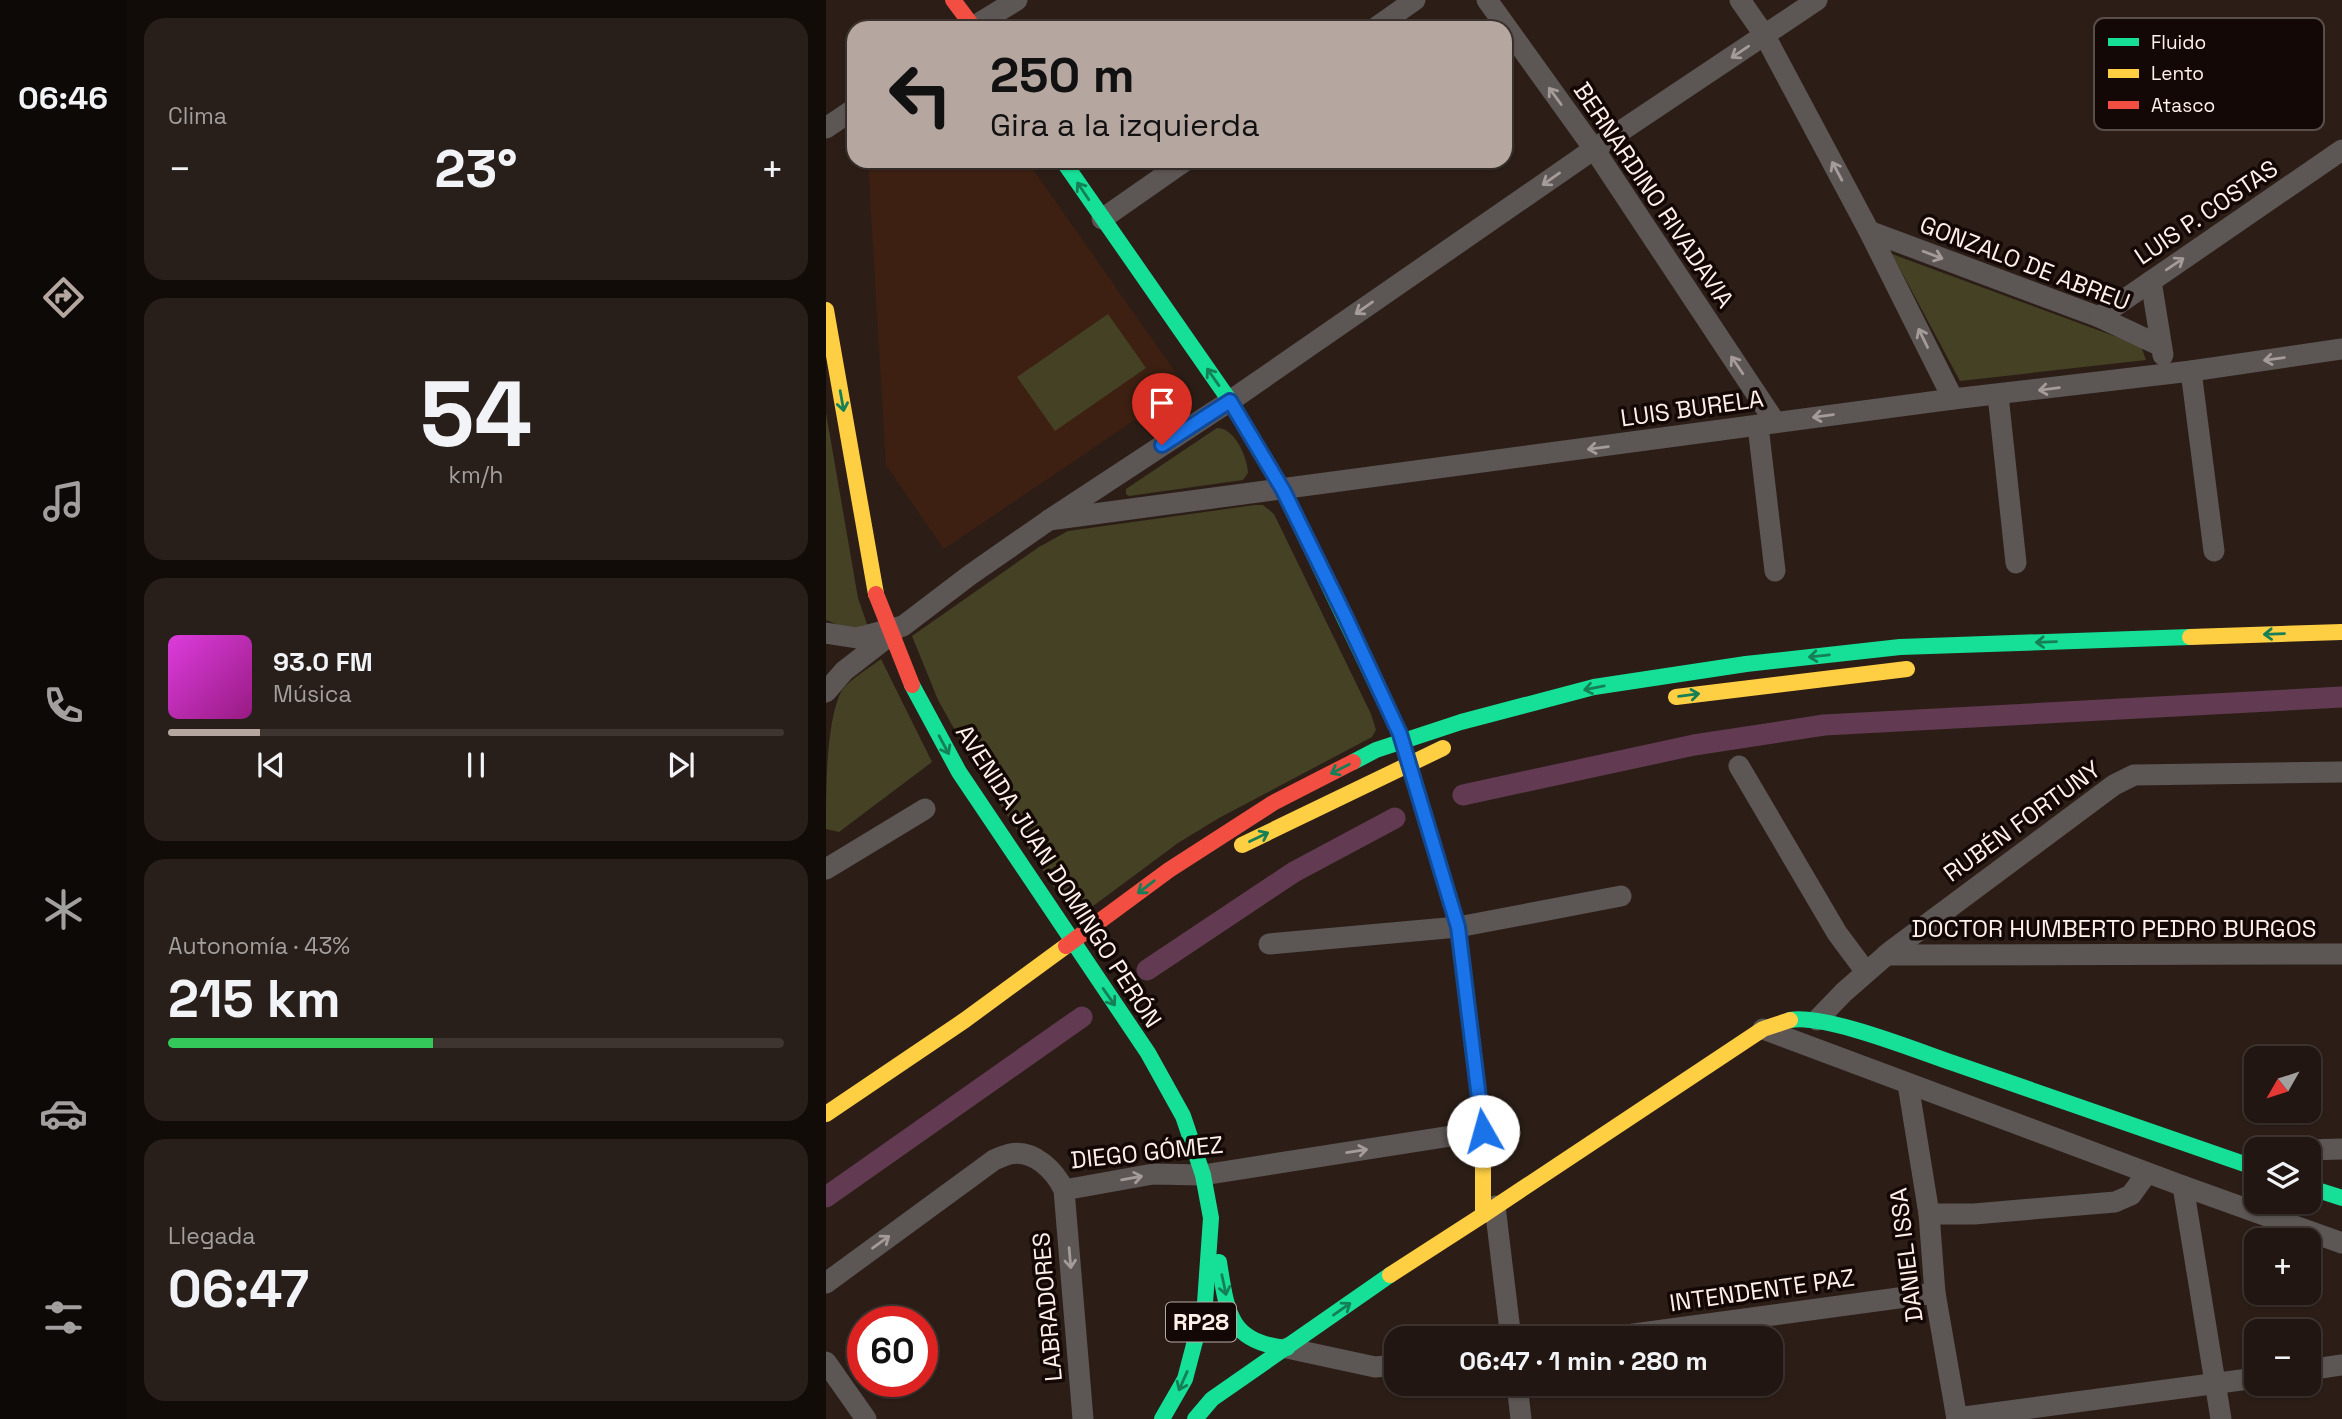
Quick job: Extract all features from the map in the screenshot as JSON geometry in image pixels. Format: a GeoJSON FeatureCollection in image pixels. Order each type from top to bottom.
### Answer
{"type":"FeatureCollection","features":[{"type":"Feature","properties":{"kind":"main road"},"geometry":{"type":"LineString","coordinates":[[953,0],[969,21]]}},
{"type":"Feature","properties":{"kind":"main road"},"geometry":{"type":"LineString","coordinates":[[1068,168],[1230,401],[1283,490],[1345,616],[1402,742],[1458,927],[1483,1131],[1489,1210]]}},
{"type":"Feature","properties":{"kind":"main road","name":"AVENIDA JUAN DOMINGO PERÓN"},"geometry":{"type":"LineString","coordinates":[[826,310],[876,594],[912,685],[959,772],[1148,1054],[1182,1116],[1203,1175],[1211,1218],[1205,1303],[1185,1380],[1163,1419]]}},
{"type":"Feature","properties":{"kind":"main road"},"geometry":{"type":"LineString","coordinates":[[826,1114],[965,1020],[1169,870],[1273,803],[1376,751],[1511,707],[1594,687],[1759,662],[1900,647],[2342,632]]}},
{"type":"Feature","properties":{"kind":"main road"},"geometry":{"type":"LineString","coordinates":[[2175,654],[2342,646]]}},
{"type":"Feature","properties":{"kind":"main road"},"geometry":{"type":"LineString","coordinates":[[1666,698],[1928,668]]}},
{"type":"Feature","properties":{"kind":"main road"},"geometry":{"type":"LineString","coordinates":[[1189,876],[1211,860],[1408,764],[1456,744]]}},
{"type":"Feature","properties":{"kind":"main road"},"geometry":{"type":"LineString","coordinates":[[826,1126],[1046,980]]}},
{"type":"Feature","properties":{"kind":"main road"},"geometry":{"type":"LineString","coordinates":[[1211,1218],[1233,1319],[1238,1328],[1254,1341],[1287,1349],[1397,1270],[1763,1029],[1782,1021],[1800,1018],[1817,1020],[1886,1041],[2244,1162]]}},
{"type":"Feature","properties":{"kind":"main road"},"geometry":{"type":"LineString","coordinates":[[2321,1191],[2342,1198]]}},
{"type":"Feature","properties":{"kind":"main road","name":"RP28"},"geometry":{"type":"LineString","coordinates":[[1195,1419],[1212,1399],[1287,1349]]}},
{"type":"Feature","properties":{"kind":"street"},"geometry":{"type":"LineString","coordinates":[[983,21],[1017,0]]}},
{"type":"Feature","properties":{"kind":"street"},"geometry":{"type":"LineString","coordinates":[[1385,21],[1415,0]]}},
{"type":"Feature","properties":{"kind":"street","name":"BERNARDINO RIVADAVIA"},"geometry":{"type":"LineString","coordinates":[[1487,0],[1502,21]]}},
{"type":"Feature","properties":{"kind":"street"},"geometry":{"type":"LineString","coordinates":[[1740,0],[1765,36],[1870,231],[1953,399]]}},
{"type":"Feature","properties":{"kind":"street"},"geometry":{"type":"LineString","coordinates":[[826,692],[844,671],[970,575],[1817,0]]}},
{"type":"Feature","properties":{"kind":"street","name":"BERNARDINO RIVADAVIA"},"geometry":{"type":"LineString","coordinates":[[1512,35],[1594,149],[1766,424],[1775,571]]}},
{"type":"Feature","properties":{"kind":"street"},"geometry":{"type":"LineString","coordinates":[[826,128],[847,114]]}},
{"type":"Feature","properties":{"kind":"street","name":"LUIS P. COSTAS"},"geometry":{"type":"LineString","coordinates":[[2099,317],[2342,150]]}},
{"type":"Feature","properties":{"kind":"street"},"geometry":{"type":"LineString","coordinates":[[1102,219],[1175,168]]}},
{"type":"Feature","properties":{"kind":"street","name":"GONZALO DE ABREU"},"geometry":{"type":"LineString","coordinates":[[1870,231],[2099,317],[2161,346]]}},
{"type":"Feature","properties":{"kind":"street"},"geometry":{"type":"LineString","coordinates":[[2151,281],[2167,374]]}},
{"type":"Feature","properties":{"kind":"street","name":"LUIS BURELA"},"geometry":{"type":"LineString","coordinates":[[1049,520],[2342,349]]}},
{"type":"Feature","properties":{"kind":"street"},"geometry":{"type":"LineString","coordinates":[[2191,371],[2214,551]]}},
{"type":"Feature","properties":{"kind":"street"},"geometry":{"type":"LineString","coordinates":[[1998,395],[2016,563]]}},
{"type":"Feature","properties":{"kind":"street"},"geometry":{"type":"LineString","coordinates":[[826,633],[857,638],[903,626]]}},
{"type":"Feature","properties":{"kind":"street"},"geometry":{"type":"LineString","coordinates":[[1738,765],[1837,933],[1866,972]]}},
{"type":"Feature","properties":{"kind":"street","name":"RUBÉN FORTUNY"},"geometry":{"type":"LineString","coordinates":[[1817,1020],[1886,955],[2114,785],[2134,775],[2342,772]]}},
{"type":"Feature","properties":{"kind":"street"},"geometry":{"type":"LineString","coordinates":[[826,869],[925,809]]}},
{"type":"Feature","properties":{"kind":"street"},"geometry":{"type":"LineString","coordinates":[[1269,944],[1458,927],[1621,896]]}},
{"type":"Feature","properties":{"kind":"street","name":"DOCTOR HUMBERTO PEDRO BURGOS"},"geometry":{"type":"LineString","coordinates":[[1886,955],[2342,954]]}},
{"type":"Feature","properties":{"kind":"street"},"geometry":{"type":"LineString","coordinates":[[1763,1029],[2342,1243]]}},
{"type":"Feature","properties":{"kind":"street","name":"DANIEL ISSA"},"geometry":{"type":"LineString","coordinates":[[1908,1084],[1929,1214],[1935,1293],[1957,1418]]}},
{"type":"Feature","properties":{"kind":"street","name":"DIEGO GÓMEZ"},"geometry":{"type":"LineString","coordinates":[[826,1283],[994,1160],[1012,1153],[1033,1156],[1058,1177],[1064,1190],[1153,1174],[1203,1175],[1483,1131]]}},
{"type":"Feature","properties":{"kind":"street"},"geometry":{"type":"LineString","coordinates":[[2321,1150],[2342,1149]]}},
{"type":"Feature","properties":{"kind":"street"},"geometry":{"type":"LineString","coordinates":[[1929,1214],[1973,1214],[2115,1202],[2131,1195],[2147,1173]]}},
{"type":"Feature","properties":{"kind":"street"},"geometry":{"type":"LineString","coordinates":[[2183,1186],[2221,1419]]}},
{"type":"Feature","properties":{"kind":"street","name":"LABRADORES"},"geometry":{"type":"LineString","coordinates":[[1064,1190],[1083,1419]]}},
{"type":"Feature","properties":{"kind":"street"},"geometry":{"type":"LineString","coordinates":[[1489,1210],[1509,1326]]}},
{"type":"Feature","properties":{"kind":"street","name":"INTENDENTE PAZ"},"geometry":{"type":"LineString","coordinates":[[1693,1326],[1935,1293]]}},
{"type":"Feature","properties":{"kind":"street"},"geometry":{"type":"LineString","coordinates":[[1287,1349],[1375,1367],[1384,1366]]}},
{"type":"Feature","properties":{"kind":"street"},"geometry":{"type":"LineString","coordinates":[[826,1362],[866,1419]]}},
{"type":"Feature","properties":{"kind":"street"},"geometry":{"type":"LineString","coordinates":[[2321,1368],[2342,1365]]}},
{"type":"Feature","properties":{"kind":"street"},"geometry":{"type":"LineString","coordinates":[[1957,1418],[2244,1380]]}},
{"type":"Feature","properties":{"kind":"street"},"geometry":{"type":"LineString","coordinates":[[1518,1396],[1521,1419]]}},
{"type":"Feature","properties":{"kind":"shaded area"},"geometry":{"type":"Polygon","coordinates":[[[868,168],[1032,168],[1185,386],[944,549],[886,465],[868,168]]]}},
{"type":"Feature","properties":{"kind":"shaded area"},"geometry":{"type":"Polygon","coordinates":[[[1892,254],[2141,346],[2146,360],[1960,381],[1892,254]]]}},
{"type":"Feature","properties":{"kind":"shaded area"},"geometry":{"type":"Polygon","coordinates":[[[1108,314],[1146,368],[1055,431],[1017,377],[1108,314]]]}},
{"type":"Feature","properties":{"kind":"shaded area"},"geometry":{"type":"Polygon","coordinates":[[[826,413],[858,598],[868,627],[850,630],[826,620],[826,413]]]}},
{"type":"Feature","properties":{"kind":"shaded area"},"geometry":{"type":"Polygon","coordinates":[[[1217,428],[1229,433],[1239,444],[1248,473],[1243,480],[1129,496],[1126,494],[1126,489],[1217,428]]]}},
{"type":"Feature","properties":{"kind":"shaded area"},"geometry":{"type":"Polygon","coordinates":[[[1263,505],[1274,514],[1371,714],[1376,730],[1372,737],[1219,818],[1178,843],[1081,915],[1070,912],[971,759],[938,700],[912,636],[1039,547],[1068,531],[1263,505]]]}},
{"type":"Feature","properties":{"kind":"shaded area"},"geometry":{"type":"Polygon","coordinates":[[[881,659],[932,762],[839,832],[826,829],[828,756],[837,703],[846,686],[881,659]]]}},
{"type":"Feature","properties":{"kind":"waterway"},"geometry":{"type":"LineString","coordinates":[[1463,795],[1694,745],[1824,725],[2342,697]]}},
{"type":"Feature","properties":{"kind":"waterway"},"geometry":{"type":"LineString","coordinates":[[1147,970],[1294,872],[1395,818]]}},
{"type":"Feature","properties":{"kind":"waterway"},"geometry":{"type":"LineString","coordinates":[[826,1197],[1082,1017]]}},
{"type":"Feature","properties":{"kind":"traffic: fast"},"geometry":{"type":"LineString","coordinates":[[1068,168],[1230,401],[1283,490],[1400,734],[1431,837]]}},
{"type":"Feature","properties":{"kind":"traffic: fast"},"geometry":{"type":"LineString","coordinates":[[1353,762],[1376,750],[1461,722],[1594,687],[1746,664],[1900,647],[2190,637]]}},
{"type":"Feature","properties":{"kind":"traffic: fast"},"geometry":{"type":"LineString","coordinates":[[912,685],[959,772],[1148,1053],[1183,1116],[1203,1175],[1211,1218],[1205,1303],[1185,1379],[1162,1419]]}},
{"type":"Feature","properties":{"kind":"traffic: fast"},"geometry":{"type":"LineString","coordinates":[[1790,1020],[1825,1022],[1871,1034],[2244,1164]]}},
{"type":"Feature","properties":{"kind":"traffic: fast"},"geometry":{"type":"LineString","coordinates":[[2321,1191],[2342,1198]]}},
{"type":"Feature","properties":{"kind":"traffic: fast"},"geometry":{"type":"LineString","coordinates":[[1219,1262],[1225,1296],[1234,1322],[1242,1332],[1253,1339],[1287,1348]]}},
{"type":"Feature","properties":{"kind":"traffic: fast"},"geometry":{"type":"LineString","coordinates":[[1195,1419],[1212,1399],[1390,1275]]}},
{"type":"Feature","properties":{"kind":"traffic: slow"},"geometry":{"type":"LineString","coordinates":[[826,310],[876,594]]}},
{"type":"Feature","properties":{"kind":"traffic: slow"},"geometry":{"type":"LineString","coordinates":[[2190,637],[2342,632]]}},
{"type":"Feature","properties":{"kind":"traffic: slow"},"geometry":{"type":"LineString","coordinates":[[1676,697],[1907,669]]}},
{"type":"Feature","properties":{"kind":"traffic: slow"},"geometry":{"type":"LineString","coordinates":[[1242,845],[1443,748]]}},
{"type":"Feature","properties":{"kind":"traffic: slow"},"geometry":{"type":"LineString","coordinates":[[826,1114],[965,1020],[1066,946]]}},
{"type":"Feature","properties":{"kind":"traffic: slow"},"geometry":{"type":"LineString","coordinates":[[1483,1215],[1763,1029],[1790,1020]]}},
{"type":"Feature","properties":{"kind":"traffic: slow"},"geometry":{"type":"LineString","coordinates":[[1390,1275],[1483,1215],[1483,1131],[1472,1038]]}},
{"type":"Feature","properties":{"kind":"traffic: jam"},"geometry":{"type":"LineString","coordinates":[[953,0],[969,21]]}},
{"type":"Feature","properties":{"kind":"traffic: jam"},"geometry":{"type":"LineString","coordinates":[[876,594],[912,685]]}},
{"type":"Feature","properties":{"kind":"traffic: jam"},"geometry":{"type":"LineString","coordinates":[[1066,946],[1169,870],[1273,803],[1353,762]]}},
{"type":"Feature","properties":{"kind":"traffic: jam"},"geometry":{"type":"LineString","coordinates":[[1431,837],[1458,927],[1472,1038]]}},
{"type":"Feature","properties":{"kind":"route"},"geometry":{"type":"LineString","coordinates":[[1162,445],[1230,401],[1283,490],[1345,616],[1400,734],[1458,927],[1483,1131]]}}]}
